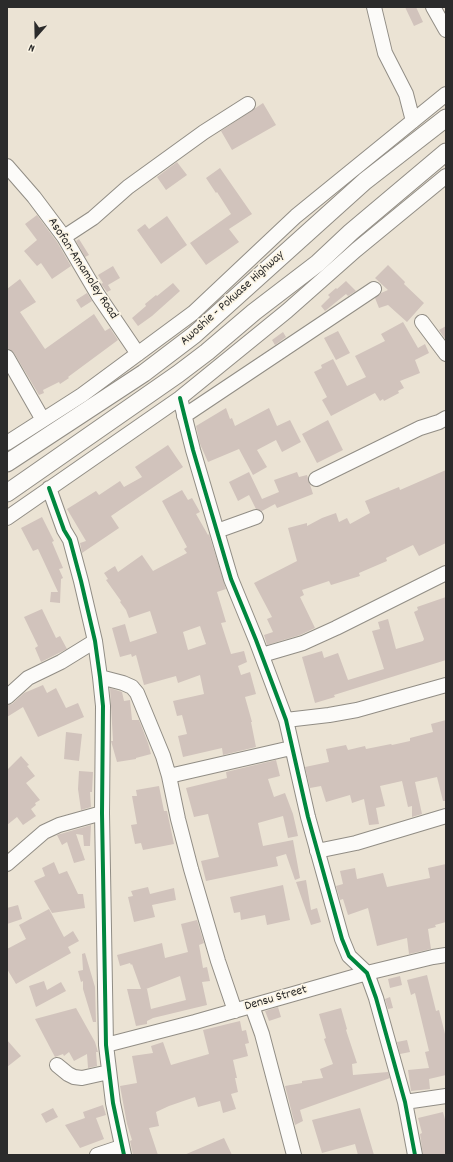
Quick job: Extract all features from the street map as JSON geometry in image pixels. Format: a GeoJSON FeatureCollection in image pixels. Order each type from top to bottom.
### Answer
{"type":"FeatureCollection","features":[{"type":"Feature","properties":{"kind":"main road","name":"Awoshie - Pokuase Highway"},"geometry":{"type":"LineString","coordinates":[[7,463],[144,373],[194,335],[365,181],[446,118]]}},
{"type":"Feature","properties":{"kind":"main road"},"geometry":{"type":"LineString","coordinates":[[414,143],[440,157]]}},
{"type":"Feature","properties":{"kind":"main road","name":"Awoshie - Pokuase Highway"},"geometry":{"type":"LineString","coordinates":[[7,493],[178,374],[207,352],[254,312],[318,263],[351,232],[440,157]]}},
{"type":"Feature","properties":{"kind":"street"},"geometry":{"type":"LineString","coordinates":[[374,7],[385,53],[406,94],[413,121]]}},
{"type":"Feature","properties":{"kind":"street"},"geometry":{"type":"LineString","coordinates":[[433,7],[446,30]]}},
{"type":"Feature","properties":{"kind":"street"},"geometry":{"type":"LineString","coordinates":[[7,443],[82,395],[193,313],[296,216],[446,94]]}},
{"type":"Feature","properties":{"kind":"street"},"geometry":{"type":"LineString","coordinates":[[64,237],[93,218],[128,187],[204,132],[248,104]]}},
{"type":"Feature","properties":{"kind":"street","name":"Asofan-Amamoley Road"},"geometry":{"type":"LineString","coordinates":[[7,166],[34,197],[64,237],[98,295],[138,354]]}},
{"type":"Feature","properties":{"kind":"street"},"geometry":{"type":"LineString","coordinates":[[7,518],[180,398],[287,311],[356,250],[446,176]]}},
{"type":"Feature","properties":{"kind":"street"},"geometry":{"type":"LineString","coordinates":[[184,416],[374,289]]}},
{"type":"Feature","properties":{"kind":"street"},"geometry":{"type":"LineString","coordinates":[[422,322],[446,354]]}},
{"type":"Feature","properties":{"kind":"street"},"geometry":{"type":"LineString","coordinates":[[7,357],[43,420]]}},
{"type":"Feature","properties":{"kind":"street"},"geometry":{"type":"LineString","coordinates":[[180,398],[231,579],[262,655],[286,720],[291,748],[331,903],[349,956],[366,973],[376,998],[405,1102],[415,1155]]}},
{"type":"Feature","properties":{"kind":"street"},"geometry":{"type":"LineString","coordinates":[[316,479],[420,428],[439,422],[446,418]]}},
{"type":"Feature","properties":{"kind":"street"},"geometry":{"type":"LineString","coordinates":[[49,488],[64,530],[70,540],[95,641],[103,706],[102,813],[106,1045],[113,1103],[122,1151],[97,1155]]}},
{"type":"Feature","properties":{"kind":"street"},"geometry":{"type":"LineString","coordinates":[[217,531],[256,517]]}},
{"type":"Feature","properties":{"kind":"street"},"geometry":{"type":"LineString","coordinates":[[262,655],[303,643],[330,631],[446,573]]}},
{"type":"Feature","properties":{"kind":"street"},"geometry":{"type":"LineString","coordinates":[[7,697],[28,678],[61,662],[95,641]]}},
{"type":"Feature","properties":{"kind":"street"},"geometry":{"type":"LineString","coordinates":[[100,677],[132,687],[163,756],[190,869],[235,1011]]}},
{"type":"Feature","properties":{"kind":"street"},"geometry":{"type":"LineString","coordinates":[[286,720],[356,710],[446,685]]}},
{"type":"Feature","properties":{"kind":"street"},"geometry":{"type":"LineString","coordinates":[[169,776],[291,748]]}},
{"type":"Feature","properties":{"kind":"street"},"geometry":{"type":"LineString","coordinates":[[7,864],[44,832],[59,825],[102,813]]}},
{"type":"Feature","properties":{"kind":"street"},"geometry":{"type":"LineString","coordinates":[[317,851],[356,843],[446,816]]}},
{"type":"Feature","properties":{"kind":"street","name":"Densu Street"},"geometry":{"type":"LineString","coordinates":[[106,1045],[154,1034],[366,973],[446,955]]}},
{"type":"Feature","properties":{"kind":"street"},"geometry":{"type":"LineString","coordinates":[[252,1006],[262,1034],[294,1155]]}},
{"type":"Feature","properties":{"kind":"street"},"geometry":{"type":"LineString","coordinates":[[57,1065],[74,1077],[82,1078],[109,1072]]}},
{"type":"Feature","properties":{"kind":"street"},"geometry":{"type":"LineString","coordinates":[[405,1102],[446,1096]]}},
{"type":"Feature","properties":{"kind":"building"},"geometry":{"type":"Polygon","coordinates":[[[405,7],[416,7],[423,22],[414,26],[405,7]]]}},
{"type":"Feature","properties":{"kind":"building"},"geometry":{"type":"Polygon","coordinates":[[[263,103],[276,125],[232,150],[221,131],[263,103]]]}},
{"type":"Feature","properties":{"kind":"building"},"geometry":{"type":"Polygon","coordinates":[[[177,162],[187,175],[166,190],[157,177],[177,162]]]}},
{"type":"Feature","properties":{"kind":"building"},"geometry":{"type":"Polygon","coordinates":[[[220,168],[252,214],[229,229],[239,242],[206,265],[190,243],[231,214],[206,178],[220,168]]]}},
{"type":"Feature","properties":{"kind":"building"},"geometry":{"type":"Polygon","coordinates":[[[37,215],[57,242],[71,266],[52,279],[41,263],[37,266],[24,251],[37,240],[25,224],[37,215]]]}},
{"type":"Feature","properties":{"kind":"building"},"geometry":{"type":"Polygon","coordinates":[[[167,216],[187,245],[161,264],[137,230],[145,224],[149,229],[167,216]]]}},
{"type":"Feature","properties":{"kind":"building"},"geometry":{"type":"Polygon","coordinates":[[[79,239],[89,255],[85,257],[76,241],[79,239]]]}},
{"type":"Feature","properties":{"kind":"building"},"geometry":{"type":"Polygon","coordinates":[[[388,265],[405,282],[404,284],[424,303],[407,322],[388,305],[379,308],[375,298],[388,290],[375,278],[388,265]]]}},
{"type":"Feature","properties":{"kind":"building"},"geometry":{"type":"Polygon","coordinates":[[[113,266],[120,278],[108,285],[111,290],[107,292],[101,284],[103,283],[98,275],[113,266]]]}},
{"type":"Feature","properties":{"kind":"building"},"geometry":{"type":"Polygon","coordinates":[[[20,279],[36,302],[20,312],[45,349],[94,314],[105,331],[110,328],[118,340],[68,377],[69,378],[60,384],[59,382],[43,390],[44,393],[39,395],[14,353],[7,349],[7,289],[20,279]]]}},
{"type":"Feature","properties":{"kind":"building"},"geometry":{"type":"Polygon","coordinates":[[[346,281],[356,291],[348,296],[346,294],[325,311],[321,306],[330,297],[328,295],[346,281]]]}},
{"type":"Feature","properties":{"kind":"building"},"geometry":{"type":"Polygon","coordinates":[[[173,283],[180,291],[152,316],[138,326],[132,318],[146,306],[145,304],[173,283]]]}},
{"type":"Feature","properties":{"kind":"building"},"geometry":{"type":"Polygon","coordinates":[[[87,293],[92,301],[81,308],[76,300],[87,293]]]}},
{"type":"Feature","properties":{"kind":"building"},"geometry":{"type":"Polygon","coordinates":[[[403,322],[418,348],[425,344],[429,353],[415,360],[420,373],[400,381],[404,388],[398,391],[399,393],[384,401],[383,399],[380,401],[375,393],[331,416],[322,400],[327,397],[314,372],[322,368],[321,365],[333,359],[347,386],[366,377],[355,356],[385,341],[381,334],[403,322]]]}},
{"type":"Feature","properties":{"kind":"building"},"geometry":{"type":"Polygon","coordinates":[[[446,326],[446,340],[439,330],[446,326]]]}},
{"type":"Feature","properties":{"kind":"building"},"geometry":{"type":"Polygon","coordinates":[[[338,331],[350,353],[336,360],[324,338],[338,331]]]}},
{"type":"Feature","properties":{"kind":"building"},"geometry":{"type":"Polygon","coordinates":[[[283,332],[286,337],[275,345],[272,340],[283,332]]]}},
{"type":"Feature","properties":{"kind":"building"},"geometry":{"type":"Polygon","coordinates":[[[226,408],[230,419],[232,418],[235,426],[269,408],[277,426],[290,420],[301,442],[282,452],[276,440],[257,450],[267,467],[253,475],[239,449],[208,462],[200,444],[196,426],[226,408]]]}},
{"type":"Feature","properties":{"kind":"building"},"geometry":{"type":"Polygon","coordinates":[[[328,420],[343,450],[317,463],[302,434],[328,420]]]}},
{"type":"Feature","properties":{"kind":"building"},"geometry":{"type":"Polygon","coordinates":[[[168,445],[183,467],[111,516],[119,528],[82,553],[80,543],[86,541],[67,509],[96,491],[99,495],[120,481],[124,487],[142,477],[135,467],[168,445]]]}},
{"type":"Feature","properties":{"kind":"building"},"geometry":{"type":"Polygon","coordinates":[[[446,470],[446,543],[419,556],[413,545],[386,558],[387,561],[359,573],[360,576],[331,585],[329,581],[302,590],[304,595],[300,597],[315,628],[300,635],[267,645],[264,635],[273,632],[267,619],[272,617],[254,583],[297,561],[288,528],[307,523],[307,526],[336,513],[339,522],[347,518],[350,524],[370,513],[365,501],[399,487],[400,490],[446,470]]]}},
{"type":"Feature","properties":{"kind":"building"},"geometry":{"type":"Polygon","coordinates":[[[249,472],[262,499],[279,492],[274,480],[297,472],[299,477],[307,475],[313,494],[277,508],[275,504],[262,511],[256,509],[249,495],[238,501],[229,482],[249,472]]]}},
{"type":"Feature","properties":{"kind":"building"},"geometry":{"type":"Polygon","coordinates":[[[182,490],[188,500],[192,498],[200,512],[196,514],[208,535],[209,534],[226,589],[217,592],[226,622],[221,623],[231,654],[244,651],[247,662],[238,666],[241,675],[250,672],[256,694],[245,697],[252,722],[256,747],[223,755],[222,748],[183,757],[178,736],[187,734],[182,715],[177,716],[173,701],[204,694],[200,675],[178,683],[176,676],[144,685],[136,655],[132,657],[131,654],[120,657],[112,628],[125,624],[130,642],[157,633],[150,611],[129,618],[126,610],[120,602],[121,601],[106,580],[108,579],[104,573],[115,566],[118,572],[142,555],[153,571],[187,553],[184,549],[187,547],[162,501],[182,490]],[[200,626],[183,632],[188,650],[206,644],[200,626]]]}},
{"type":"Feature","properties":{"kind":"building"},"geometry":{"type":"Polygon","coordinates":[[[42,517],[54,541],[52,542],[63,568],[59,569],[63,578],[61,579],[60,603],[50,602],[51,592],[58,592],[38,549],[33,551],[21,528],[42,517]]]}},
{"type":"Feature","properties":{"kind":"building"},"geometry":{"type":"Polygon","coordinates":[[[446,597],[446,660],[334,695],[335,697],[315,703],[302,657],[322,651],[324,658],[338,653],[348,680],[384,669],[372,631],[380,629],[378,622],[388,619],[396,649],[423,641],[424,639],[414,612],[418,610],[417,607],[446,597]]]}},
{"type":"Feature","properties":{"kind":"building"},"geometry":{"type":"Polygon","coordinates":[[[42,609],[56,638],[60,636],[67,649],[41,662],[35,648],[38,646],[24,617],[42,609]]]}},
{"type":"Feature","properties":{"kind":"building"},"geometry":{"type":"Polygon","coordinates":[[[43,685],[47,693],[56,688],[66,708],[78,703],[84,717],[38,737],[23,707],[7,717],[7,705],[12,704],[24,693],[43,685]]]}},
{"type":"Feature","properties":{"kind":"building"},"geometry":{"type":"Polygon","coordinates":[[[110,688],[122,692],[124,701],[130,700],[132,720],[139,720],[151,754],[136,759],[117,762],[111,741],[113,741],[110,688]]]}},
{"type":"Feature","properties":{"kind":"building"},"geometry":{"type":"Polygon","coordinates":[[[446,720],[446,801],[443,801],[437,777],[415,782],[422,814],[412,817],[412,806],[408,807],[402,781],[380,786],[385,806],[376,808],[379,824],[369,825],[364,799],[352,803],[350,795],[326,802],[321,786],[310,788],[305,767],[329,762],[326,749],[346,745],[348,750],[365,746],[366,749],[410,741],[410,738],[433,732],[431,724],[446,720]]]}},
{"type":"Feature","properties":{"kind":"building"},"geometry":{"type":"Polygon","coordinates":[[[66,732],[82,734],[79,761],[64,759],[66,732]]]}},
{"type":"Feature","properties":{"kind":"building"},"geometry":{"type":"Polygon","coordinates":[[[21,756],[29,765],[27,766],[35,776],[26,783],[40,800],[35,803],[36,805],[31,809],[36,816],[23,825],[17,817],[7,825],[7,770],[21,756]]]}},
{"type":"Feature","properties":{"kind":"building"},"geometry":{"type":"Polygon","coordinates":[[[276,760],[280,776],[268,779],[274,797],[285,793],[293,814],[298,836],[288,838],[283,816],[258,823],[263,846],[293,840],[300,878],[295,880],[286,854],[276,857],[278,866],[206,881],[201,861],[219,857],[208,814],[194,817],[186,788],[227,778],[226,772],[276,760]]]}},
{"type":"Feature","properties":{"kind":"building"},"geometry":{"type":"Polygon","coordinates":[[[79,771],[93,772],[92,792],[90,792],[91,807],[81,810],[78,789],[79,771]]]}},
{"type":"Feature","properties":{"kind":"building"},"geometry":{"type":"Polygon","coordinates":[[[159,786],[164,811],[167,811],[174,844],[143,850],[141,843],[135,844],[131,825],[137,824],[132,796],[137,796],[136,790],[159,786]]]}},
{"type":"Feature","properties":{"kind":"building"},"geometry":{"type":"Polygon","coordinates":[[[91,825],[90,846],[84,846],[83,835],[76,834],[85,860],[74,863],[67,842],[62,845],[57,835],[91,825]]]}},
{"type":"Feature","properties":{"kind":"building"},"geometry":{"type":"Polygon","coordinates":[[[54,862],[59,874],[67,871],[78,894],[83,894],[85,908],[52,913],[34,881],[45,876],[42,868],[54,862]]]}},
{"type":"Feature","properties":{"kind":"building"},"geometry":{"type":"Polygon","coordinates":[[[446,864],[446,922],[428,929],[431,949],[409,954],[407,938],[377,946],[368,908],[348,915],[343,899],[340,900],[336,886],[343,884],[340,871],[355,868],[357,879],[383,873],[387,887],[430,878],[428,868],[446,864]]]}},
{"type":"Feature","properties":{"kind":"building"},"geometry":{"type":"Polygon","coordinates":[[[306,880],[311,910],[317,908],[321,922],[311,925],[296,882],[306,880]]]}},
{"type":"Feature","properties":{"kind":"building"},"geometry":{"type":"Polygon","coordinates":[[[283,885],[290,920],[267,925],[265,915],[241,920],[240,912],[234,913],[230,897],[283,885]]]}},
{"type":"Feature","properties":{"kind":"building"},"geometry":{"type":"Polygon","coordinates":[[[148,887],[150,894],[174,888],[176,900],[152,905],[155,917],[134,922],[128,897],[133,896],[131,891],[148,887]]]}},
{"type":"Feature","properties":{"kind":"building"},"geometry":{"type":"Polygon","coordinates":[[[18,905],[22,919],[7,924],[7,908],[18,905]]]}},
{"type":"Feature","properties":{"kind":"building"},"geometry":{"type":"Polygon","coordinates":[[[49,909],[64,937],[73,931],[79,941],[68,947],[71,953],[16,984],[7,969],[7,949],[26,939],[19,925],[49,909]]]}},
{"type":"Feature","properties":{"kind":"building"},"geometry":{"type":"Polygon","coordinates":[[[197,920],[204,943],[199,945],[203,968],[207,967],[210,981],[202,982],[207,1005],[153,1018],[147,1021],[147,1024],[136,1026],[127,989],[141,989],[132,964],[131,965],[130,963],[120,966],[117,955],[162,943],[165,958],[188,952],[181,924],[197,920]],[[180,976],[146,989],[151,1009],[186,1000],[180,976]]]}},
{"type":"Feature","properties":{"kind":"building"},"geometry":{"type":"Polygon","coordinates":[[[85,953],[95,987],[96,1022],[93,1022],[83,989],[83,981],[81,982],[78,971],[83,970],[82,954],[85,953]]]}},
{"type":"Feature","properties":{"kind":"building"},"geometry":{"type":"Polygon","coordinates":[[[427,975],[436,1011],[439,1010],[446,1038],[446,1075],[429,1079],[430,1089],[411,1091],[408,1070],[429,1068],[425,1052],[429,1051],[415,993],[411,995],[407,980],[427,975]]]}},
{"type":"Feature","properties":{"kind":"building"},"geometry":{"type":"Polygon","coordinates":[[[400,976],[402,985],[390,988],[388,979],[400,976]]]}},
{"type":"Feature","properties":{"kind":"building"},"geometry":{"type":"Polygon","coordinates":[[[44,981],[47,990],[61,982],[66,991],[36,1007],[29,986],[44,981]]]}},
{"type":"Feature","properties":{"kind":"building"},"geometry":{"type":"Polygon","coordinates":[[[390,997],[393,1008],[388,1009],[385,999],[390,997]]]}},
{"type":"Feature","properties":{"kind":"building"},"geometry":{"type":"Polygon","coordinates":[[[278,1007],[281,1017],[269,1021],[265,1011],[278,1007]]]}},
{"type":"Feature","properties":{"kind":"building"},"geometry":{"type":"Polygon","coordinates":[[[76,1008],[95,1042],[98,1052],[96,1052],[97,1066],[88,1068],[87,1054],[74,1061],[69,1052],[64,1056],[63,1054],[55,1057],[35,1019],[76,1008]]]}},
{"type":"Feature","properties":{"kind":"building"},"geometry":{"type":"Polygon","coordinates":[[[341,1008],[346,1030],[357,1063],[352,1064],[353,1075],[388,1072],[390,1078],[300,1110],[303,1121],[295,1125],[285,1086],[302,1083],[302,1081],[323,1078],[320,1069],[333,1064],[324,1039],[326,1038],[319,1014],[341,1008]]]}},
{"type":"Feature","properties":{"kind":"building"},"geometry":{"type":"Polygon","coordinates":[[[240,1021],[242,1031],[246,1030],[249,1043],[245,1044],[248,1056],[233,1060],[238,1092],[231,1094],[236,1109],[223,1113],[220,1101],[198,1107],[195,1097],[169,1106],[156,1112],[159,1126],[149,1128],[158,1155],[133,1155],[130,1141],[132,1140],[127,1124],[120,1086],[137,1083],[132,1056],[153,1053],[151,1046],[163,1042],[171,1065],[209,1054],[203,1030],[240,1021]]]}},
{"type":"Feature","properties":{"kind":"building"},"geometry":{"type":"Polygon","coordinates":[[[7,1040],[21,1056],[7,1067],[7,1040]]]}},
{"type":"Feature","properties":{"kind":"building"},"geometry":{"type":"Polygon","coordinates":[[[407,1040],[410,1052],[400,1054],[397,1042],[407,1040]]]}},
{"type":"Feature","properties":{"kind":"building"},"geometry":{"type":"Polygon","coordinates":[[[103,1105],[106,1115],[96,1118],[104,1139],[80,1148],[65,1125],[85,1118],[83,1112],[103,1105]]]}},
{"type":"Feature","properties":{"kind":"building"},"geometry":{"type":"Polygon","coordinates":[[[53,1108],[58,1117],[46,1123],[41,1114],[53,1108]]]}},
{"type":"Feature","properties":{"kind":"building"},"geometry":{"type":"Polygon","coordinates":[[[360,1108],[374,1155],[358,1155],[355,1144],[322,1153],[312,1120],[360,1108]]]}},
{"type":"Feature","properties":{"kind":"building"},"geometry":{"type":"Polygon","coordinates":[[[443,1112],[446,1123],[446,1155],[423,1155],[420,1134],[422,1133],[418,1118],[443,1112]]]}},
{"type":"Feature","properties":{"kind":"building"},"geometry":{"type":"Polygon","coordinates":[[[224,1138],[232,1155],[184,1155],[224,1138]]]}},
{"type":"Feature","properties":{"kind":"cycle path"},"geometry":{"type":"LineString","coordinates":[[180,398],[193,450],[231,579],[286,720],[308,817],[342,939],[349,956],[367,973],[376,998],[405,1102],[415,1155]]}},
{"type":"Feature","properties":{"kind":"cycle path"},"geometry":{"type":"LineString","coordinates":[[49,488],[64,530],[70,540],[95,641],[100,677],[103,706],[102,813],[106,1045],[113,1103],[124,1155]]}}]}
